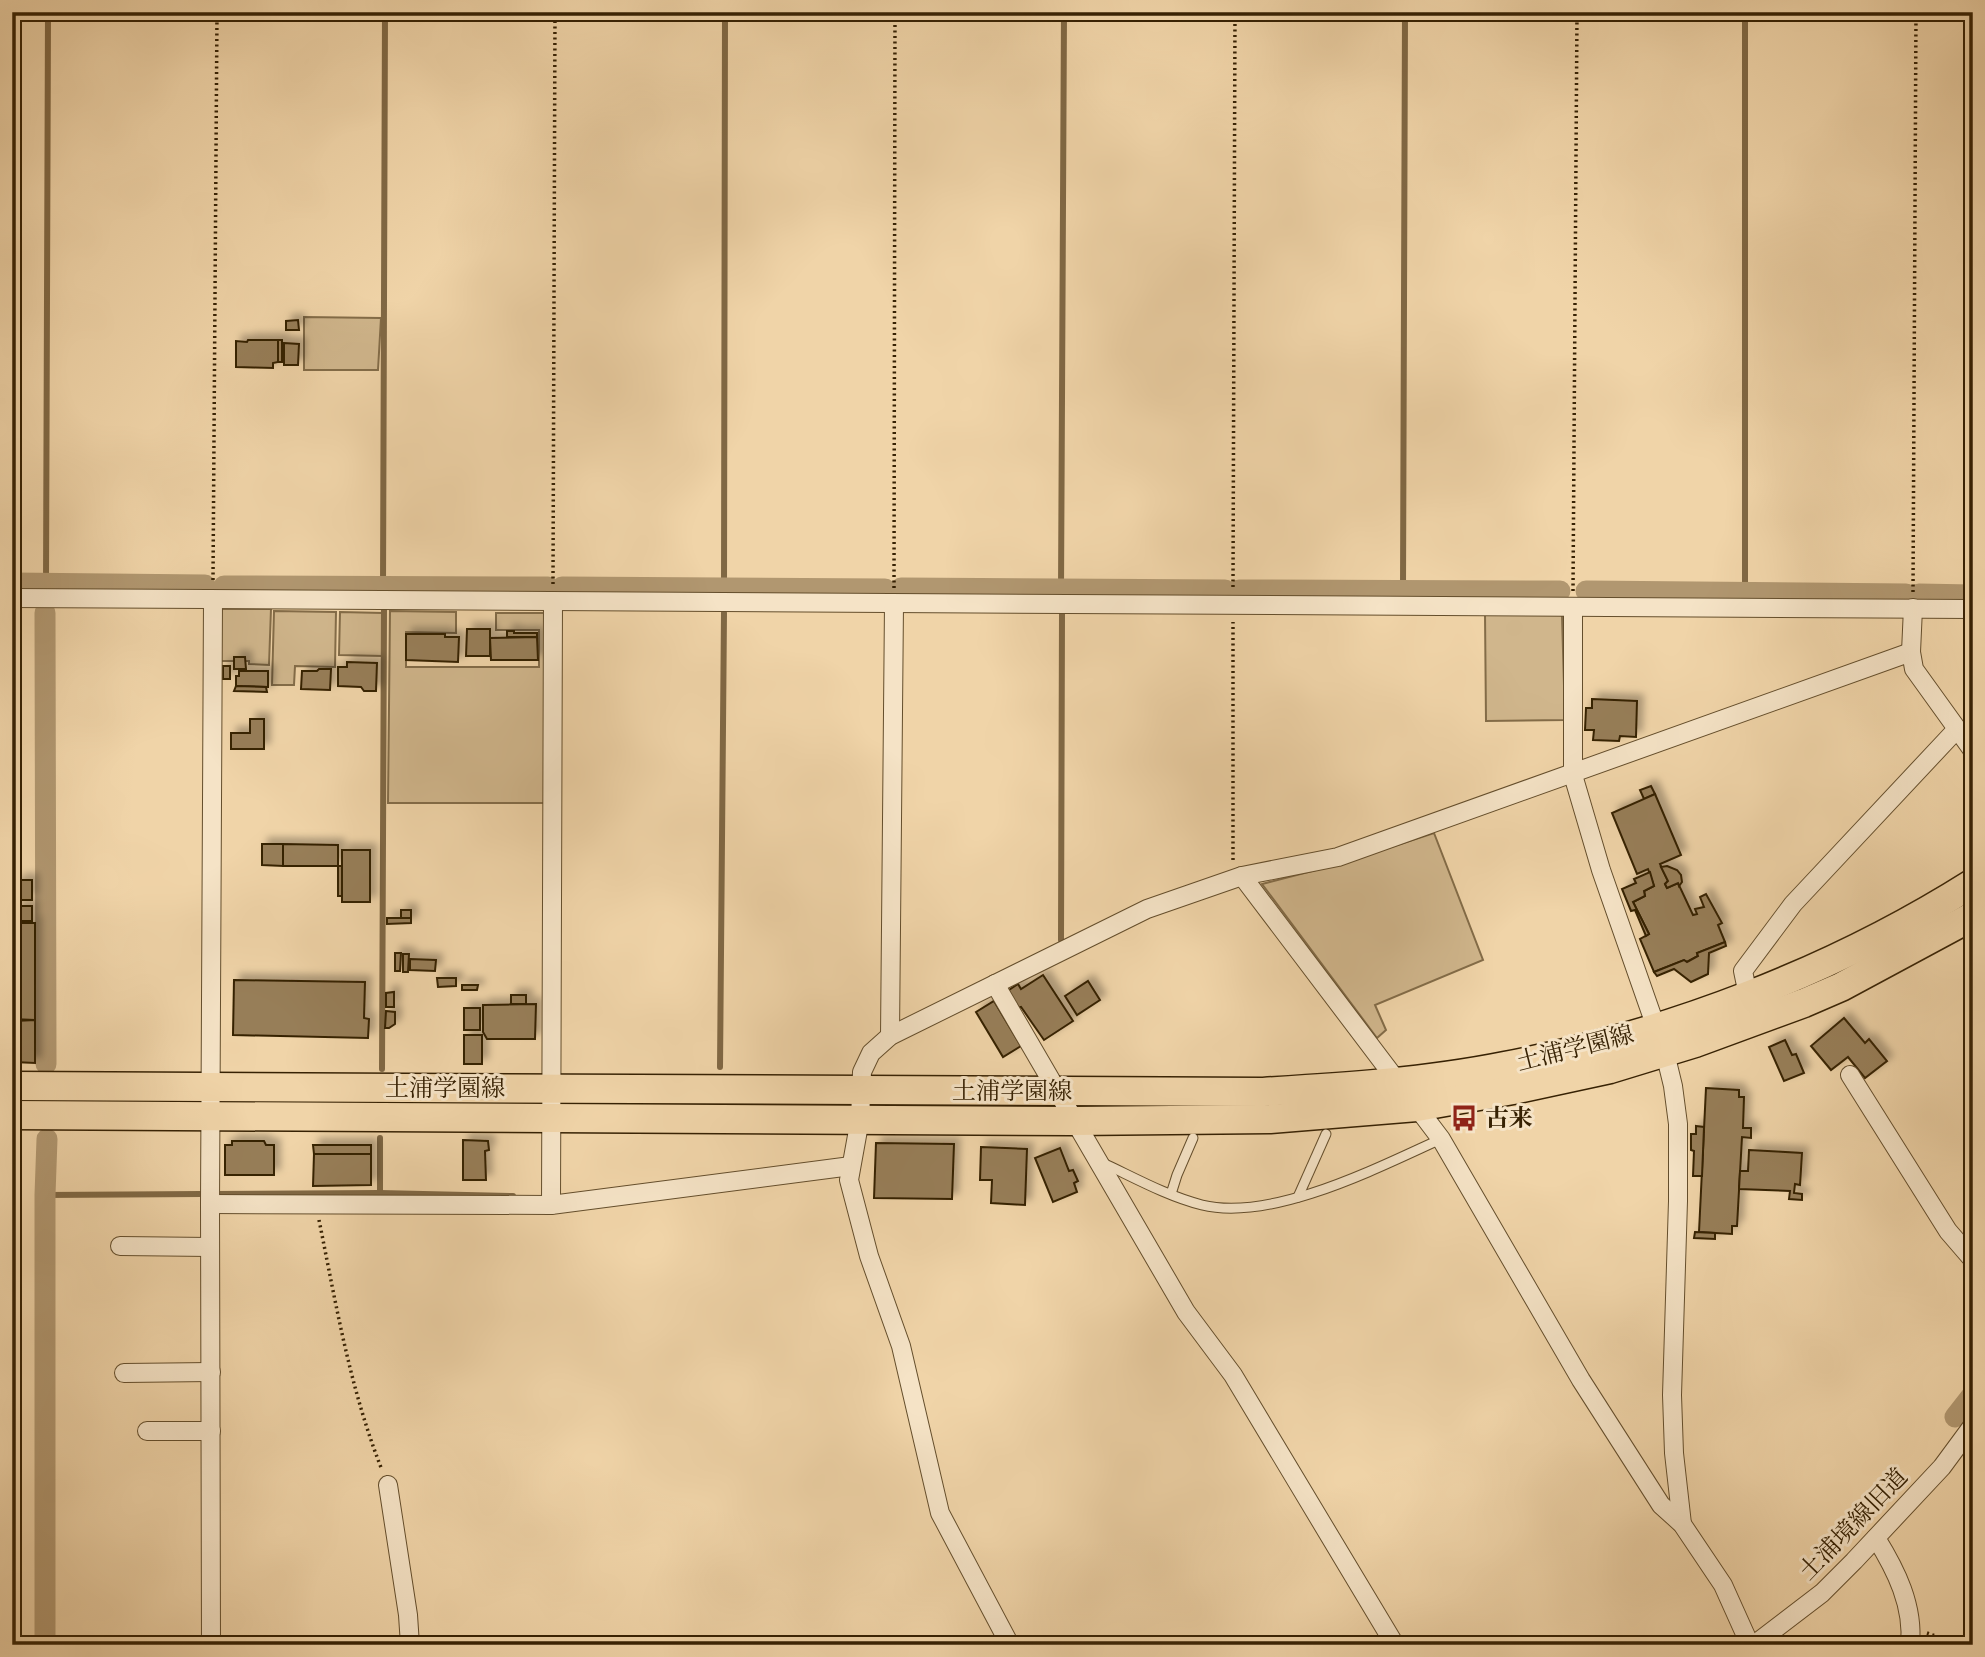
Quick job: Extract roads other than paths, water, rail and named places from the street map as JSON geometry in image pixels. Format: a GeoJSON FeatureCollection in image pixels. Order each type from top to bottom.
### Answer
{"type":"FeatureCollection","features":[{"type":"Feature","properties":{"kind":"main road","name":"土浦学園線"},"geometry":{"type":"LineString","coordinates":[[12,1086],[1262,1092],[1397,1081],[1506,1066],[1656,1027],[1748,995],[1862,945],[1973,883]]}},
{"type":"Feature","properties":{"kind":"main road","name":"土浦学園線"},"geometry":{"type":"LineString","coordinates":[[12,1115],[1073,1121],[1270,1119],[1417,1107],[1610,1069],[1737,1029],[1841,987],[1973,916]]}},
{"type":"Feature","properties":{"kind":"street"},"geometry":{"type":"LineString","coordinates":[[12,598],[1973,609]]}},
{"type":"Feature","properties":{"kind":"street"},"geometry":{"type":"LineString","coordinates":[[211,1645],[213,600]]}},
{"type":"Feature","properties":{"kind":"street"},"geometry":{"type":"LineString","coordinates":[[551,1205],[553,601]]}},
{"type":"Feature","properties":{"kind":"street"},"geometry":{"type":"LineString","coordinates":[[890,1036],[894,604]]}},
{"type":"Feature","properties":{"kind":"street"},"geometry":{"type":"LineString","coordinates":[[1573,608],[1573,775],[1601,870],[1665,1053],[1678,1124],[1672,1395],[1682,1524]]}},
{"type":"Feature","properties":{"kind":"street"},"geometry":{"type":"LineString","coordinates":[[1913,608],[1911,652],[1914,669],[1973,751]]}},
{"type":"Feature","properties":{"kind":"street"},"geometry":{"type":"LineString","coordinates":[[1010,1645],[940,1513],[901,1346],[869,1256],[849,1180],[860,1119],[862,1072],[871,1054],[890,1036],[1147,909],[1242,876],[1338,857],[1911,652]]}},
{"type":"Feature","properties":{"kind":"street"},"geometry":{"type":"LineString","coordinates":[[1748,995],[1743,971],[1793,904],[1957,729]]}},
{"type":"Feature","properties":{"kind":"street"},"geometry":{"type":"LineString","coordinates":[[1242,876],[1441,1139],[1581,1380],[1661,1505],[1682,1524],[1723,1585],[1752,1645]]}},
{"type":"Feature","properties":{"kind":"street"},"geometry":{"type":"LineString","coordinates":[[995,984],[1186,1312],[1233,1375],[1395,1645]]}},
{"type":"Feature","properties":{"kind":"street"},"geometry":{"type":"LineString","coordinates":[[1850,1075],[1948,1231],[1973,1260]]}},
{"type":"Feature","properties":{"kind":"street"},"geometry":{"type":"LineString","coordinates":[[210,1205],[551,1205],[851,1166]]}},
{"type":"Feature","properties":{"kind":"street"},"geometry":{"type":"LineString","coordinates":[[121,1246],[210,1247]]}},
{"type":"Feature","properties":{"kind":"street"},"geometry":{"type":"LineString","coordinates":[[124,1373],[211,1372]]}},
{"type":"Feature","properties":{"kind":"street","name":"土浦境線旧道"},"geometry":{"type":"LineString","coordinates":[[1752,1645],[1822,1593],[1942,1467],[1973,1425]]}},
{"type":"Feature","properties":{"kind":"street"},"geometry":{"type":"LineString","coordinates":[[147,1431],[211,1431]]}},
{"type":"Feature","properties":{"kind":"street"},"geometry":{"type":"LineString","coordinates":[[388,1485],[408,1615],[410,1645]]}},
{"type":"Feature","properties":{"kind":"street"},"geometry":{"type":"LineString","coordinates":[[1876,1538],[1900,1580],[1911,1637]]}},
{"type":"Feature","properties":{"kind":"lane"},"geometry":{"type":"LineString","coordinates":[[1298,1197],[1326,1134]]}},
{"type":"Feature","properties":{"kind":"lane"},"geometry":{"type":"LineString","coordinates":[[1171,1194],[1193,1138]]}},
{"type":"Feature","properties":{"kind":"lane"},"geometry":{"type":"LineString","coordinates":[[1097,1160],[1147,1185],[1203,1205],[1262,1205],[1298,1197],[1382,1166],[1441,1139]]}},
{"type":"Feature","properties":{"kind":"waterway"},"geometry":{"type":"LineString","coordinates":[[46,584],[48,12]]}},
{"type":"Feature","properties":{"kind":"waterway"},"geometry":{"type":"LineString","coordinates":[[383,588],[385,12]]}},
{"type":"Feature","properties":{"kind":"waterway"},"geometry":{"type":"LineString","coordinates":[[724,588],[725,12]]}},
{"type":"Feature","properties":{"kind":"waterway"},"geometry":{"type":"LineString","coordinates":[[1061,590],[1064,12]]}},
{"type":"Feature","properties":{"kind":"waterway"},"geometry":{"type":"LineString","coordinates":[[1403,591],[1405,12]]}},
{"type":"Feature","properties":{"kind":"waterway"},"geometry":{"type":"LineString","coordinates":[[1745,12],[1745,593]]}},
{"type":"Feature","properties":{"kind":"waterway"},"geometry":{"type":"LineString","coordinates":[[12,583],[205,585]]}},
{"type":"Feature","properties":{"kind":"waterway"},"geometry":{"type":"LineString","coordinates":[[224,586],[548,587]]}},
{"type":"Feature","properties":{"kind":"waterway"},"geometry":{"type":"LineString","coordinates":[[562,587],[885,589]]}},
{"type":"Feature","properties":{"kind":"waterway"},"geometry":{"type":"LineString","coordinates":[[901,588],[1225,590]]}},
{"type":"Feature","properties":{"kind":"waterway"},"geometry":{"type":"LineString","coordinates":[[1239,590],[1560,591]]}},
{"type":"Feature","properties":{"kind":"waterway"},"geometry":{"type":"LineString","coordinates":[[1586,591],[1906,594]]}},
{"type":"Feature","properties":{"kind":"waterway"},"geometry":{"type":"LineString","coordinates":[[1919,594],[1973,595]]}},
{"type":"Feature","properties":{"kind":"waterway"},"geometry":{"type":"LineString","coordinates":[[382,1069],[384,610]]}},
{"type":"Feature","properties":{"kind":"waterway"},"geometry":{"type":"LineString","coordinates":[[45,613],[46,1064]]}},
{"type":"Feature","properties":{"kind":"waterway"},"geometry":{"type":"LineString","coordinates":[[720,1067],[724,613]]}},
{"type":"Feature","properties":{"kind":"waterway"},"geometry":{"type":"LineString","coordinates":[[1061,940],[1062,614]]}},
{"type":"Feature","properties":{"kind":"waterway"},"geometry":{"type":"LineString","coordinates":[[380,1138],[380,1193]]}},
{"type":"Feature","properties":{"kind":"waterway"},"geometry":{"type":"LineString","coordinates":[[45,1645],[47,1139]]}},
{"type":"Feature","properties":{"kind":"waterway"},"geometry":{"type":"LineString","coordinates":[[215,1194],[380,1193],[513,1196]]}},
{"type":"Feature","properties":{"kind":"waterway"},"geometry":{"type":"LineString","coordinates":[[45,1195],[202,1194]]}},
{"type":"Feature","properties":{"kind":"waterway"},"geometry":{"type":"LineString","coordinates":[[1955,1417],[1973,1394]]}},
{"type":"Feature","properties":{"kind":"place","name":"古来"},"geometry":{"type":"Point","coordinates":[1464,1118]}}]}
